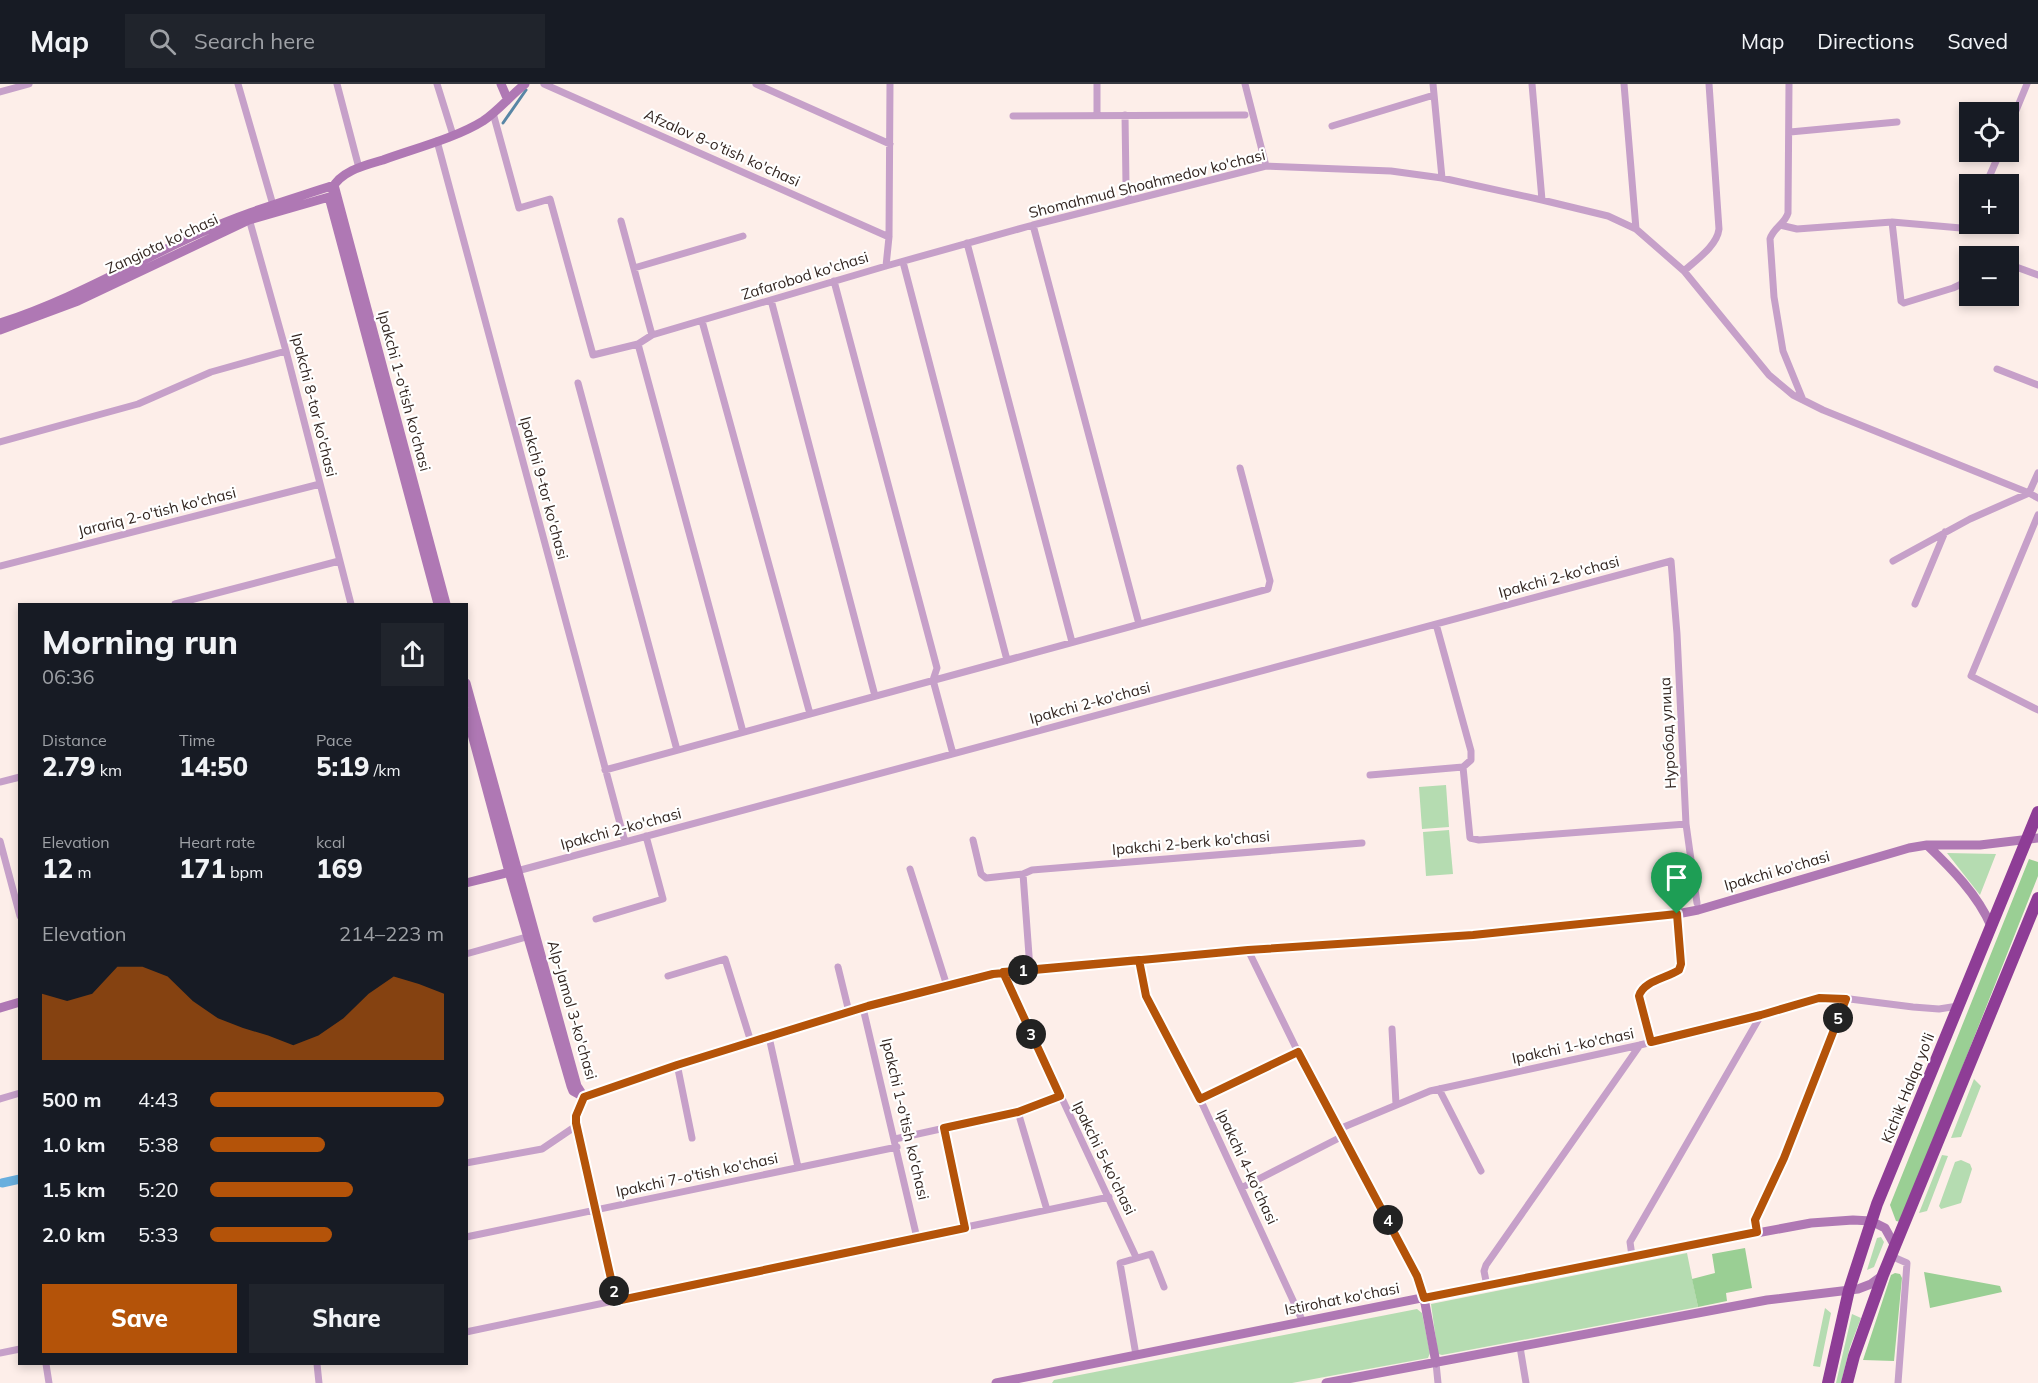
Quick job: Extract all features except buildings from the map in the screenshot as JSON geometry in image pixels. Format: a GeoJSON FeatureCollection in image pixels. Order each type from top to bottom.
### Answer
{"type":"FeatureCollection","features":[{"type":"Feature","properties":{"kind":"highway","name":"Kichik Halqa yo'li"},"geometry":{"type":"LineString","coordinates":[[1828,1383],[1849,1290],[1871,1221],[1991,926],[2032,839],[2038,812]]}},
{"type":"Feature","properties":{"kind":"highway"},"geometry":{"type":"LineString","coordinates":[[1847,1383],[1854,1356],[1883,1275],[2038,898]]}},
{"type":"Feature","properties":{"kind":"main road"},"geometry":{"type":"LineString","coordinates":[[501,84],[507,98]]}},
{"type":"Feature","properties":{"kind":"main road","name":"Zangiota ko'chasi"},"geometry":{"type":"LineString","coordinates":[[0,330],[78,301],[273,205],[334,185],[359,168],[453,135],[481,122],[525,84]]}},
{"type":"Feature","properties":{"kind":"main road","name":"Zangiota ko'chasi"},"geometry":{"type":"LineString","coordinates":[[0,323],[72,295],[200,233],[248,217],[328,197],[334,185]]}},
{"type":"Feature","properties":{"kind":"main road","name":"Ipakchi 1-o'tish ko'chasi"},"geometry":{"type":"LineString","coordinates":[[334,185],[446,603]]}},
{"type":"Feature","properties":{"kind":"main road","name":"Ipakchi 1-o'tish ko'chasi"},"geometry":{"type":"LineString","coordinates":[[328,197],[438,603]]}},
{"type":"Feature","properties":{"kind":"main road"},"geometry":{"type":"LineString","coordinates":[[468,691],[513,872]]}},
{"type":"Feature","properties":{"kind":"main road"},"geometry":{"type":"LineString","coordinates":[[468,719],[513,872]]}},
{"type":"Feature","properties":{"kind":"main road","name":"Ipakchi ko'chasi"},"geometry":{"type":"LineString","coordinates":[[584,1097],[677,1065],[849,1012],[1003,972],[1248,950],[1473,935],[1677,914],[1698,910],[1909,848],[1927,845],[1980,846],[2032,839]]}},
{"type":"Feature","properties":{"kind":"main road"},"geometry":{"type":"LineString","coordinates":[[1927,845],[1975,898],[1991,926]]}},
{"type":"Feature","properties":{"kind":"main road"},"geometry":{"type":"LineString","coordinates":[[468,883],[513,872]]}},
{"type":"Feature","properties":{"kind":"main road","name":"Alp-Jamol 3-ko'chasi"},"geometry":{"type":"LineString","coordinates":[[513,872],[577,1086],[584,1097]]}},
{"type":"Feature","properties":{"kind":"main road"},"geometry":{"type":"LineString","coordinates":[[0,1008],[18,1003]]}},
{"type":"Feature","properties":{"kind":"main road"},"geometry":{"type":"LineString","coordinates":[[1871,1221],[1886,1228],[1893,1251]]}},
{"type":"Feature","properties":{"kind":"main road","name":"Istirohat ko'chasi"},"geometry":{"type":"LineString","coordinates":[[996,1383],[1046,1378],[1136,1355],[1757,1232],[1811,1223],[1871,1221]]}},
{"type":"Feature","properties":{"kind":"main road"},"geometry":{"type":"LineString","coordinates":[[1326,1383],[1349,1381],[1767,1300],[1866,1287],[1883,1275]]}},
{"type":"Feature","properties":{"kind":"main road"},"geometry":{"type":"LineString","coordinates":[[1424,1298],[1436,1363]]}},
{"type":"Feature","properties":{"kind":"street"},"geometry":{"type":"LineString","coordinates":[[0,92],[29,84]]}},
{"type":"Feature","properties":{"kind":"street"},"geometry":{"type":"LineString","coordinates":[[238,84],[273,205]]}},
{"type":"Feature","properties":{"kind":"street"},"geometry":{"type":"LineString","coordinates":[[337,84],[359,168]]}},
{"type":"Feature","properties":{"kind":"street"},"geometry":{"type":"LineString","coordinates":[[437,84],[453,135]]}},
{"type":"Feature","properties":{"kind":"street","name":"Afzalov 8-o'tish ko'chasi"},"geometry":{"type":"LineString","coordinates":[[544,84],[889,237]]}},
{"type":"Feature","properties":{"kind":"street"},"geometry":{"type":"LineString","coordinates":[[756,84],[890,144]]}},
{"type":"Feature","properties":{"kind":"street","name":"Zafarobod ko'chasi"},"geometry":{"type":"LineString","coordinates":[[493,113],[519,208],[550,199],[593,356],[638,344],[652,335],[886,266],[889,237],[890,84]]}},
{"type":"Feature","properties":{"kind":"street"},"geometry":{"type":"LineString","coordinates":[[1097,84],[1097,116]]}},
{"type":"Feature","properties":{"kind":"street"},"geometry":{"type":"LineString","coordinates":[[1245,84],[1266,166]]}},
{"type":"Feature","properties":{"kind":"street"},"geometry":{"type":"LineString","coordinates":[[1433,84],[1442,178]]}},
{"type":"Feature","properties":{"kind":"street"},"geometry":{"type":"LineString","coordinates":[[1532,84],[1542,200]]}},
{"type":"Feature","properties":{"kind":"street"},"geometry":{"type":"LineString","coordinates":[[1624,84],[1636,229]]}},
{"type":"Feature","properties":{"kind":"street"},"geometry":{"type":"LineString","coordinates":[[1684,271],[1719,236],[1709,84]]}},
{"type":"Feature","properties":{"kind":"street"},"geometry":{"type":"LineString","coordinates":[[1789,84],[1788,213],[1787,218],[1770,239],[1774,297],[1783,351],[1803,400]]}},
{"type":"Feature","properties":{"kind":"street"},"geometry":{"type":"LineString","coordinates":[[2019,103],[2027,84]]}},
{"type":"Feature","properties":{"kind":"street"},"geometry":{"type":"LineString","coordinates":[[1332,126],[1434,95]]}},
{"type":"Feature","properties":{"kind":"street"},"geometry":{"type":"LineString","coordinates":[[1125,115],[1126,184],[1129,200]]}},
{"type":"Feature","properties":{"kind":"street"},"geometry":{"type":"LineString","coordinates":[[1013,116],[1245,115]]}},
{"type":"Feature","properties":{"kind":"street"},"geometry":{"type":"LineString","coordinates":[[1790,132],[1897,122]]}},
{"type":"Feature","properties":{"kind":"street","name":"Ipakchi 9-tor ko'chasi"},"geometry":{"type":"LineString","coordinates":[[437,141],[624,842]]}},
{"type":"Feature","properties":{"kind":"street","name":"Shomahmud Shoahmedov ko'chasi"},"geometry":{"type":"LineString","coordinates":[[886,266],[1033,225],[1266,166],[1391,171],[1442,178],[1608,216],[1636,229],[1684,271],[1782,387],[1823,410],[2038,498]]}},
{"type":"Feature","properties":{"kind":"street","name":"Ipakchi 8-tor ko'chasi"},"geometry":{"type":"LineString","coordinates":[[248,217],[286,351],[351,603]]}},
{"type":"Feature","properties":{"kind":"street"},"geometry":{"type":"LineString","coordinates":[[621,220],[652,335]]}},
{"type":"Feature","properties":{"kind":"street"},"geometry":{"type":"LineString","coordinates":[[1780,225],[1797,228],[1892,222],[1959,228]]}},
{"type":"Feature","properties":{"kind":"street"},"geometry":{"type":"LineString","coordinates":[[1892,222],[1901,301],[1905,303],[1959,285]]}},
{"type":"Feature","properties":{"kind":"street"},"geometry":{"type":"LineString","coordinates":[[1033,225],[1139,624]]}},
{"type":"Feature","properties":{"kind":"street"},"geometry":{"type":"LineString","coordinates":[[634,268],[743,236]]}},
{"type":"Feature","properties":{"kind":"street"},"geometry":{"type":"LineString","coordinates":[[967,243],[1072,642]]}},
{"type":"Feature","properties":{"kind":"street"},"geometry":{"type":"LineString","coordinates":[[903,262],[1007,660]]}},
{"type":"Feature","properties":{"kind":"street"},"geometry":{"type":"LineString","coordinates":[[2019,268],[2038,275]]}},
{"type":"Feature","properties":{"kind":"street"},"geometry":{"type":"LineString","coordinates":[[834,281],[937,668],[933,680],[953,754]]}},
{"type":"Feature","properties":{"kind":"street"},"geometry":{"type":"LineString","coordinates":[[771,300],[875,696]]}},
{"type":"Feature","properties":{"kind":"street"},"geometry":{"type":"LineString","coordinates":[[702,321],[810,714]]}},
{"type":"Feature","properties":{"kind":"street"},"geometry":{"type":"LineString","coordinates":[[638,344],[743,732]]}},
{"type":"Feature","properties":{"kind":"street"},"geometry":{"type":"LineString","coordinates":[[0,442],[138,404],[211,372],[286,351]]}},
{"type":"Feature","properties":{"kind":"street"},"geometry":{"type":"LineString","coordinates":[[1997,369],[2038,385]]}},
{"type":"Feature","properties":{"kind":"street"},"geometry":{"type":"LineString","coordinates":[[578,383],[677,750]]}},
{"type":"Feature","properties":{"kind":"street"},"geometry":{"type":"LineString","coordinates":[[605,770],[1263,591],[1270,585],[1240,468]]}},
{"type":"Feature","properties":{"kind":"street"},"geometry":{"type":"LineString","coordinates":[[1893,561],[1945,532],[2029,493],[2038,473]]}},
{"type":"Feature","properties":{"kind":"street","name":"Jarariq 2-o'tish ko'chasi"},"geometry":{"type":"LineString","coordinates":[[0,566],[320,484]]}},
{"type":"Feature","properties":{"kind":"street"},"geometry":{"type":"LineString","coordinates":[[2038,515],[1971,676],[2038,710]]}},
{"type":"Feature","properties":{"kind":"street"},"geometry":{"type":"LineString","coordinates":[[1915,604],[1945,532]]}},
{"type":"Feature","properties":{"kind":"street"},"geometry":{"type":"LineString","coordinates":[[178,603],[339,561]]}},
{"type":"Feature","properties":{"kind":"street","name":"Ipakchi 2-ko'chasi"},"geometry":{"type":"LineString","coordinates":[[513,872],[1671,561]]}},
{"type":"Feature","properties":{"kind":"street","name":"Нуробод улица"},"geometry":{"type":"LineString","coordinates":[[1671,561],[1677,634],[1686,824],[1697,903]]}},
{"type":"Feature","properties":{"kind":"street"},"geometry":{"type":"LineString","coordinates":[[1370,775],[1463,767],[1471,760],[1471,751],[1436,624]]}},
{"type":"Feature","properties":{"kind":"street"},"geometry":{"type":"LineString","coordinates":[[1463,767],[1468,834],[1473,840],[1686,824]]}},
{"type":"Feature","properties":{"kind":"street"},"geometry":{"type":"LineString","coordinates":[[0,782],[18,778]]}},
{"type":"Feature","properties":{"kind":"street"},"geometry":{"type":"LineString","coordinates":[[596,918],[663,899],[646,836]]}},
{"type":"Feature","properties":{"kind":"street","name":"Ipakchi 2-berk ko'chasi"},"geometry":{"type":"LineString","coordinates":[[973,840],[982,877],[986,878],[1023,874],[1032,870],[1362,843]]}},
{"type":"Feature","properties":{"kind":"street"},"geometry":{"type":"LineString","coordinates":[[0,841],[18,908]]}},
{"type":"Feature","properties":{"kind":"street"},"geometry":{"type":"LineString","coordinates":[[910,869],[947,986]]}},
{"type":"Feature","properties":{"kind":"street"},"geometry":{"type":"LineString","coordinates":[[1023,874],[1030,969]]}},
{"type":"Feature","properties":{"kind":"street"},"geometry":{"type":"LineString","coordinates":[[1651,1042],[1639,996],[1641,990],[1646,986],[1679,970],[1681,964],[1677,914]]}},
{"type":"Feature","properties":{"kind":"street"},"geometry":{"type":"LineString","coordinates":[[468,953],[531,936]]}},
{"type":"Feature","properties":{"kind":"street"},"geometry":{"type":"LineString","coordinates":[[1248,950],[1298,1052],[1417,1276],[1424,1298]]}},
{"type":"Feature","properties":{"kind":"street"},"geometry":{"type":"LineString","coordinates":[[668,976],[725,959],[751,1042]]}},
{"type":"Feature","properties":{"kind":"street","name":"Ipakchi 4-ko'chasi"},"geometry":{"type":"LineString","coordinates":[[1139,960],[1146,996],[1243,1187],[1303,1322]]}},
{"type":"Feature","properties":{"kind":"street"},"geometry":{"type":"LineString","coordinates":[[838,967],[849,1012]]}},
{"type":"Feature","properties":{"kind":"street","name":"Ipakchi 5-ko'chasi"},"geometry":{"type":"LineString","coordinates":[[1003,972],[1136,1257]]}},
{"type":"Feature","properties":{"kind":"street","name":"Ipakchi 1-ko'chasi"},"geometry":{"type":"LineString","coordinates":[[1243,1187],[1341,1132],[1415,1095],[1640,1045],[1819,998],[1939,1009],[1958,1006]]}},
{"type":"Feature","properties":{"kind":"street"},"geometry":{"type":"LineString","coordinates":[[1757,1232],[1755,1220],[1784,1158],[1846,999]]}},
{"type":"Feature","properties":{"kind":"street","name":"Ipakchi 1-o'tish ko'chasi"},"geometry":{"type":"LineString","coordinates":[[863,1008],[917,1238]]}},
{"type":"Feature","properties":{"kind":"street"},"geometry":{"type":"LineString","coordinates":[[1632,1256],[1630,1242],[1761,1015]]}},
{"type":"Feature","properties":{"kind":"street"},"geometry":{"type":"LineString","coordinates":[[1392,1029],[1396,1104]]}},
{"type":"Feature","properties":{"kind":"street"},"geometry":{"type":"LineString","coordinates":[[769,1037],[798,1167]]}},
{"type":"Feature","properties":{"kind":"street"},"geometry":{"type":"LineString","coordinates":[[1487,1286],[1484,1271],[1486,1265],[1640,1045]]}},
{"type":"Feature","properties":{"kind":"street"},"geometry":{"type":"LineString","coordinates":[[1200,1099],[1298,1052]]}},
{"type":"Feature","properties":{"kind":"street"},"geometry":{"type":"LineString","coordinates":[[677,1065],[692,1138]]}},
{"type":"Feature","properties":{"kind":"street"},"geometry":{"type":"LineString","coordinates":[[1439,1089],[1481,1171]]}},
{"type":"Feature","properties":{"kind":"street"},"geometry":{"type":"LineString","coordinates":[[0,1099],[18,1094]]}},
{"type":"Feature","properties":{"kind":"street","name":"Ipakchi 7-o'tish ko'chasi"},"geometry":{"type":"LineString","coordinates":[[468,1237],[798,1167],[896,1143],[944,1128],[1018,1112],[1060,1096]]}},
{"type":"Feature","properties":{"kind":"street"},"geometry":{"type":"LineString","coordinates":[[584,1097],[576,1116],[576,1126],[616,1301]]}},
{"type":"Feature","properties":{"kind":"street"},"geometry":{"type":"LineString","coordinates":[[1018,1112],[1047,1210]]}},
{"type":"Feature","properties":{"kind":"street"},"geometry":{"type":"LineString","coordinates":[[468,1164],[542,1149],[576,1126]]}},
{"type":"Feature","properties":{"kind":"street"},"geometry":{"type":"LineString","coordinates":[[944,1128],[965,1228]]}},
{"type":"Feature","properties":{"kind":"street"},"geometry":{"type":"LineString","coordinates":[[468,1332],[1109,1197]]}},
{"type":"Feature","properties":{"kind":"street"},"geometry":{"type":"LineString","coordinates":[[1893,1251],[1907,1263],[1898,1383]]}},
{"type":"Feature","properties":{"kind":"street"},"geometry":{"type":"LineString","coordinates":[[1136,1355],[1120,1263],[1151,1254],[1164,1287]]}},
{"type":"Feature","properties":{"kind":"street"},"geometry":{"type":"LineString","coordinates":[[1520,1347],[1526,1383]]}},
{"type":"Feature","properties":{"kind":"street"},"geometry":{"type":"LineString","coordinates":[[0,1353],[18,1349]]}},
{"type":"Feature","properties":{"kind":"street"},"geometry":{"type":"LineString","coordinates":[[1436,1363],[1438,1383]]}},
{"type":"Feature","properties":{"kind":"street"},"geometry":{"type":"LineString","coordinates":[[46,1365],[49,1383]]}},
{"type":"Feature","properties":{"kind":"street"},"geometry":{"type":"LineString","coordinates":[[317,1365],[319,1383]]}},
{"type":"Feature","properties":{"kind":"green space"},"geometry":{"type":"Polygon","coordinates":[[[1446,785],[1449,827],[1422,829],[1419,787],[1446,785]]]}},
{"type":"Feature","properties":{"kind":"green space"},"geometry":{"type":"Polygon","coordinates":[[[1449,830],[1453,874],[1426,876],[1423,832],[1449,830]]]}},
{"type":"Feature","properties":{"kind":"green space"},"geometry":{"type":"Polygon","coordinates":[[[1947,853],[1996,854],[1980,895],[1947,853]]]}},
{"type":"Feature","properties":{"kind":"green space"},"geometry":{"type":"Polygon","coordinates":[[[2029,859],[2038,862],[2038,876],[1901,1222],[1896,1221],[1890,1205],[2029,859]]]}},
{"type":"Feature","properties":{"kind":"green space"},"geometry":{"type":"Polygon","coordinates":[[[1974,1079],[1981,1086],[1961,1137],[1951,1138],[1974,1079]]]}},
{"type":"Feature","properties":{"kind":"green space"},"geometry":{"type":"Polygon","coordinates":[[[1942,1155],[1948,1156],[1927,1211],[1919,1213],[1942,1155]]]}},
{"type":"Feature","properties":{"kind":"green space"},"geometry":{"type":"Polygon","coordinates":[[[1961,1160],[1970,1164],[1972,1169],[1961,1203],[1941,1209],[1939,1206],[1955,1162],[1961,1160]]]}},
{"type":"Feature","properties":{"kind":"green space"},"geometry":{"type":"Polygon","coordinates":[[[1881,1237],[1884,1242],[1874,1267],[1867,1270],[1877,1238],[1881,1237]]]}},
{"type":"Feature","properties":{"kind":"green space"},"geometry":{"type":"Polygon","coordinates":[[[1745,1248],[1752,1288],[1726,1293],[1727,1301],[1698,1307],[1692,1279],[1715,1273],[1712,1254],[1745,1248]]]}},
{"type":"Feature","properties":{"kind":"green space"},"geometry":{"type":"Polygon","coordinates":[[[1687,1253],[1698,1307],[1438,1354],[1431,1304],[1687,1253]]]}},
{"type":"Feature","properties":{"kind":"green space"},"geometry":{"type":"Polygon","coordinates":[[[1924,1272],[2000,1286],[2002,1292],[1930,1308],[1924,1272]]]}},
{"type":"Feature","properties":{"kind":"green space"},"geometry":{"type":"Polygon","coordinates":[[[1900,1274],[1902,1278],[1894,1361],[1863,1360],[1891,1275],[1900,1274]]]}},
{"type":"Feature","properties":{"kind":"green space"},"geometry":{"type":"Polygon","coordinates":[[[1825,1308],[1831,1313],[1820,1367],[1813,1366],[1825,1308]]]}},
{"type":"Feature","properties":{"kind":"green space"},"geometry":{"type":"Polygon","coordinates":[[[1417,1309],[1422,1313],[1430,1353],[1428,1358],[1292,1383],[1052,1383],[1054,1380],[1417,1309]]]}},
{"type":"Feature","properties":{"kind":"green space"},"geometry":{"type":"Polygon","coordinates":[[[1852,1314],[1861,1318],[1850,1347],[1841,1383],[1836,1383],[1852,1314]]]}},
{"type":"Feature","properties":{"kind":"waterway"},"geometry":{"type":"LineString","coordinates":[[503,123],[526,90]]}},
{"type":"Feature","properties":{"kind":"waterway"},"geometry":{"type":"LineString","coordinates":[[2,1183],[18,1179]]}},
{"type":"Feature","properties":{"kind":"route"},"geometry":{"type":"LineString","coordinates":[[1677,914],[1473,935],[1248,950],[1030,969],[993,974],[868,1006],[600,1091],[584,1097],[576,1116],[576,1123],[616,1301],[965,1228],[944,1128],[1018,1112],[1060,1096],[1003,972],[1030,969],[1139,960],[1146,996],[1200,1099],[1298,1052],[1417,1276],[1424,1298],[1757,1232],[1755,1220],[1784,1158],[1846,999],[1819,998],[1651,1042],[1639,996],[1641,990],[1646,986],[1679,970],[1681,964],[1677,914]]}}]}
